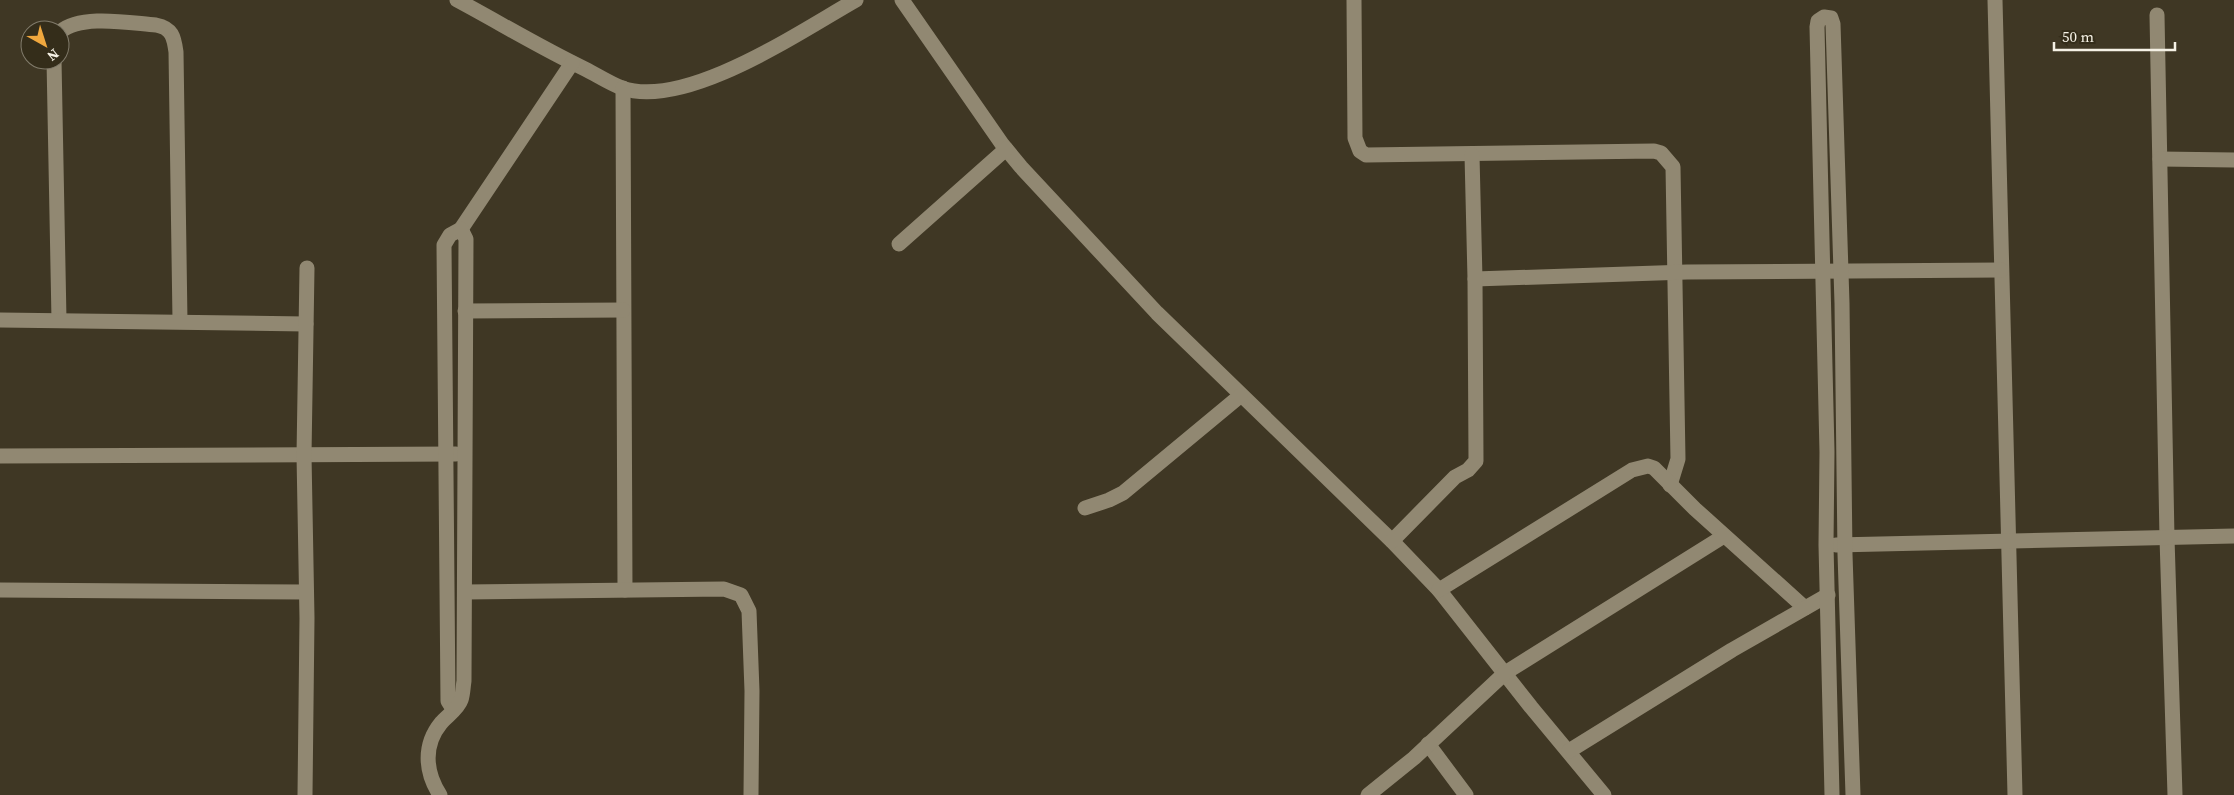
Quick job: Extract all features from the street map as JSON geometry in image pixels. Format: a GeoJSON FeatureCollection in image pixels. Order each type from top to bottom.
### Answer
{"type":"FeatureCollection","features":[{"type":"Feature","properties":{"kind":"street"},"geometry":{"type":"LineString","coordinates":[[458,0],[572,63],[622,88],[640,91],[677,89],[748,61],[856,0]]}},
{"type":"Feature","properties":{"kind":"street"},"geometry":{"type":"LineString","coordinates":[[902,0],[1006,149],[1157,313],[1240,396],[1392,540],[1440,590],[1504,673],[1604,795]]}},
{"type":"Feature","properties":{"kind":"street"},"geometry":{"type":"LineString","coordinates":[[1354,0],[1355,138],[1360,151],[1373,156],[1654,151],[1661,154],[1673,167],[1678,459],[1670,485]]}},
{"type":"Feature","properties":{"kind":"street"},"geometry":{"type":"LineString","coordinates":[[1995,0],[2007,542],[2015,795]]}},
{"type":"Feature","properties":{"kind":"street"},"geometry":{"type":"LineString","coordinates":[[2157,15],[2175,795]]}},
{"type":"Feature","properties":{"kind":"street"},"geometry":{"type":"LineString","coordinates":[[1832,795],[1826,545],[1827,452],[1821,272],[1817,27],[1818,21],[1824,17],[1829,17],[1833,20],[1841,272],[1845,544],[1853,795]]}},
{"type":"Feature","properties":{"kind":"street"},"geometry":{"type":"LineString","coordinates":[[70,26],[90,21],[156,25],[166,27],[172,33],[176,52],[180,321]]}},
{"type":"Feature","properties":{"kind":"street"},"geometry":{"type":"LineString","coordinates":[[453,710],[448,701],[444,256],[446,240],[455,230],[461,229],[572,63]]}},
{"type":"Feature","properties":{"kind":"street"},"geometry":{"type":"LineString","coordinates":[[54,70],[59,320]]}},
{"type":"Feature","properties":{"kind":"street"},"geometry":{"type":"LineString","coordinates":[[622,88],[625,590]]}},
{"type":"Feature","properties":{"kind":"street"},"geometry":{"type":"LineString","coordinates":[[899,244],[1006,149]]}},
{"type":"Feature","properties":{"kind":"street"},"geometry":{"type":"LineString","coordinates":[[1392,540],[1455,477],[1468,470],[1476,461],[1472,155]]}},
{"type":"Feature","properties":{"kind":"street"},"geometry":{"type":"LineString","coordinates":[[2160,160],[2234,160]]}},
{"type":"Feature","properties":{"kind":"street"},"geometry":{"type":"LineString","coordinates":[[440,795],[429,771],[427,759],[428,746],[433,734],[461,700],[464,681],[466,239],[461,229]]}},
{"type":"Feature","properties":{"kind":"street"},"geometry":{"type":"LineString","coordinates":[[306,795],[304,455],[307,268]]}},
{"type":"Feature","properties":{"kind":"street"},"geometry":{"type":"LineString","coordinates":[[1475,279],[1674,273],[2001,270]]}},
{"type":"Feature","properties":{"kind":"street"},"geometry":{"type":"LineString","coordinates":[[465,311],[623,310]]}},
{"type":"Feature","properties":{"kind":"street"},"geometry":{"type":"LineString","coordinates":[[0,320],[306,324]]}},
{"type":"Feature","properties":{"kind":"street"},"geometry":{"type":"LineString","coordinates":[[1085,508],[1123,493],[1240,396]]}},
{"type":"Feature","properties":{"kind":"street"},"geometry":{"type":"LineString","coordinates":[[0,456],[465,454]]}},
{"type":"Feature","properties":{"kind":"street"},"geometry":{"type":"LineString","coordinates":[[1440,590],[1641,466],[1648,466],[1654,468],[1724,536],[1805,608]]}},
{"type":"Feature","properties":{"kind":"street"},"geometry":{"type":"LineString","coordinates":[[1368,795],[1428,744],[1504,673],[1724,536]]}},
{"type":"Feature","properties":{"kind":"street"},"geometry":{"type":"LineString","coordinates":[[1826,545],[2234,536]]}},
{"type":"Feature","properties":{"kind":"street"},"geometry":{"type":"LineString","coordinates":[[465,592],[724,589],[741,595],[749,611],[751,795]]}},
{"type":"Feature","properties":{"kind":"street"},"geometry":{"type":"LineString","coordinates":[[0,590],[306,592]]}},
{"type":"Feature","properties":{"kind":"street"},"geometry":{"type":"LineString","coordinates":[[1569,751],[1732,650],[1828,595]]}},
{"type":"Feature","properties":{"kind":"street"},"geometry":{"type":"LineString","coordinates":[[1428,744],[1466,795]]}}]}
